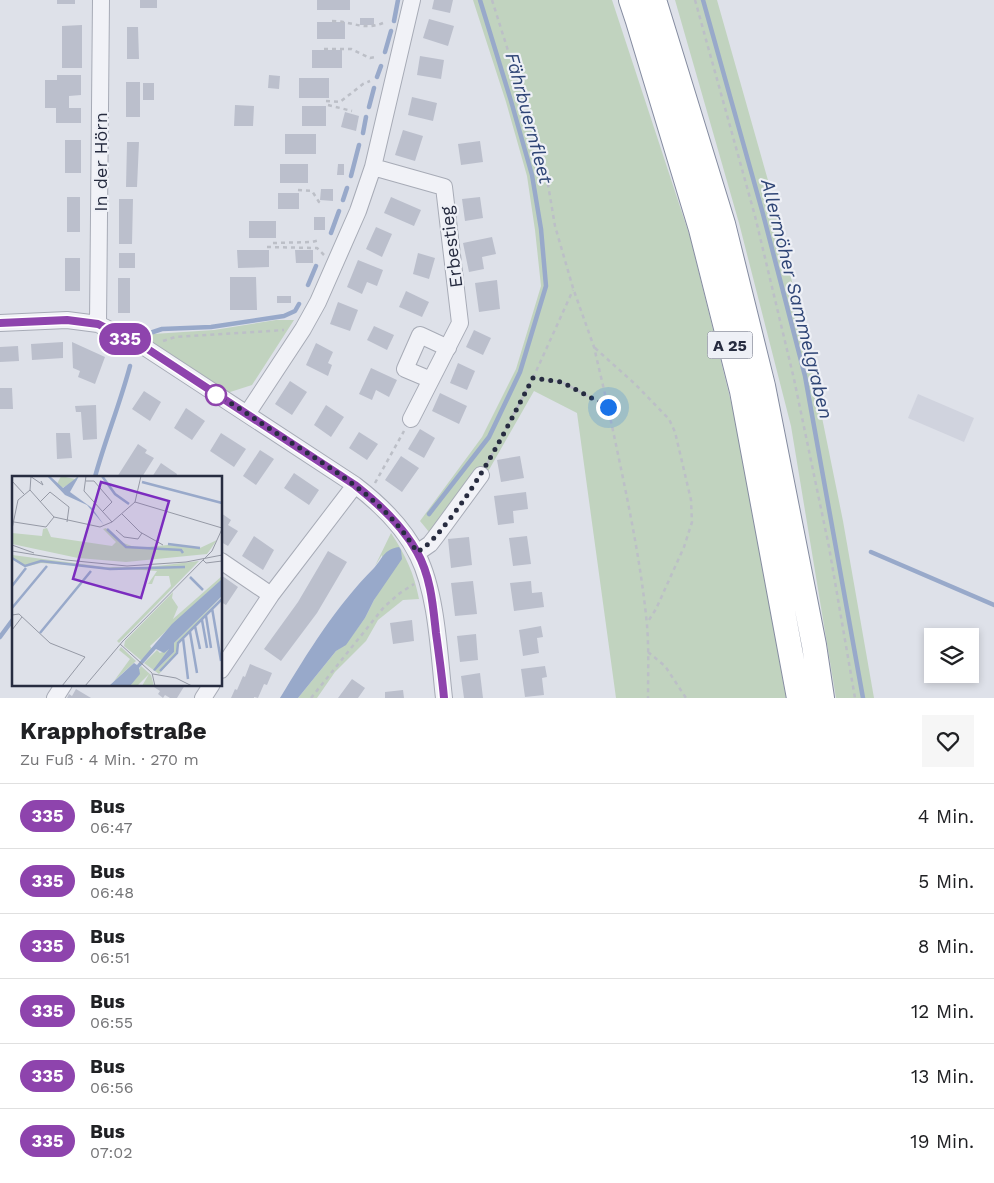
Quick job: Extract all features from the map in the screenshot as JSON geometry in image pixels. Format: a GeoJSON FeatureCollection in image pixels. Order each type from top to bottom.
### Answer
{"type":"FeatureCollection","features":[{"type":"Feature","properties":{"kind":"highway","name":"A 25"},"geometry":{"type":"LineString","coordinates":[[631,0],[701,230],[742,391],[799,698]]}},
{"type":"Feature","properties":{"kind":"highway","name":"A 25"},"geometry":{"type":"LineString","coordinates":[[654,0],[723,224],[761,376],[814,645],[822,698]]}},
{"type":"Feature","properties":{"kind":"street","name":"In der Hörn"},"geometry":{"type":"LineString","coordinates":[[98,324],[101,0]]}},
{"type":"Feature","properties":{"kind":"street"},"geometry":{"type":"LineString","coordinates":[[247,414],[303,329],[321,297],[364,196],[373,167],[412,0]]}},
{"type":"Feature","properties":{"kind":"street","name":"Erbestieg"},"geometry":{"type":"LineString","coordinates":[[373,167],[444,187],[460,323],[411,419]]}},
{"type":"Feature","properties":{"kind":"street"},"geometry":{"type":"LineString","coordinates":[[0,322],[67,320],[98,324],[146,348],[362,490],[386,511],[417,552],[428,580],[432,601],[444,698]]}},
{"type":"Feature","properties":{"kind":"street"},"geometry":{"type":"LineString","coordinates":[[431,380],[405,369],[420,335],[448,348]]}},
{"type":"Feature","properties":{"kind":"street"},"geometry":{"type":"LineString","coordinates":[[417,552],[426,547],[437,535],[459,508],[481,475]]}},
{"type":"Feature","properties":{"kind":"street"},"geometry":{"type":"LineString","coordinates":[[222,669],[272,595],[362,490]]}},
{"type":"Feature","properties":{"kind":"street"},"geometry":{"type":"LineString","coordinates":[[222,562],[272,595]]}},
{"type":"Feature","properties":{"kind":"street"},"geometry":{"type":"LineString","coordinates":[[56,698],[63,686]]}},
{"type":"Feature","properties":{"kind":"street"},"geometry":{"type":"LineString","coordinates":[[203,698],[211,686]]}},
{"type":"Feature","properties":{"kind":"path"},"geometry":{"type":"LineString","coordinates":[[492,0],[543,155],[555,226],[594,347],[608,407],[632,526],[646,624],[648,698]]}},
{"type":"Feature","properties":{"kind":"path"},"geometry":{"type":"LineString","coordinates":[[695,0],[755,216],[794,379],[828,547],[855,698]]}},
{"type":"Feature","properties":{"kind":"path"},"geometry":{"type":"LineString","coordinates":[[332,21],[345,21],[358,26],[374,27],[383,24]]}},
{"type":"Feature","properties":{"kind":"path"},"geometry":{"type":"LineString","coordinates":[[324,49],[351,49],[370,58],[376,57]]}},
{"type":"Feature","properties":{"kind":"path"},"geometry":{"type":"LineString","coordinates":[[326,101],[340,102],[363,84],[370,82]]}},
{"type":"Feature","properties":{"kind":"path"},"geometry":{"type":"LineString","coordinates":[[328,105],[352,111]]}},
{"type":"Feature","properties":{"kind":"path"},"geometry":{"type":"LineString","coordinates":[[298,190],[312,191],[322,204]]}},
{"type":"Feature","properties":{"kind":"path"},"geometry":{"type":"LineString","coordinates":[[273,242],[312,242],[320,240]]}},
{"type":"Feature","properties":{"kind":"path"},"geometry":{"type":"LineString","coordinates":[[267,248],[317,248],[325,256]]}},
{"type":"Feature","properties":{"kind":"path"},"geometry":{"type":"LineString","coordinates":[[481,475],[533,378],[574,288]]}},
{"type":"Feature","properties":{"kind":"path"},"geometry":{"type":"LineString","coordinates":[[146,348],[157,342],[176,337],[303,329]]}},
{"type":"Feature","properties":{"kind":"path"},"geometry":{"type":"LineString","coordinates":[[594,347],[635,384],[669,419],[676,432],[691,500],[692,522],[684,547],[656,609],[646,624]]}},
{"type":"Feature","properties":{"kind":"path"},"geometry":{"type":"LineString","coordinates":[[533,378],[562,382],[608,407]]}},
{"type":"Feature","properties":{"kind":"path"},"geometry":{"type":"LineString","coordinates":[[362,490],[411,419]]}},
{"type":"Feature","properties":{"kind":"path"},"geometry":{"type":"LineString","coordinates":[[312,698],[384,607],[406,589],[428,580]]}},
{"type":"Feature","properties":{"kind":"path"},"geometry":{"type":"LineString","coordinates":[[648,652],[665,666],[686,698]]}},
{"type":"Feature","properties":{"kind":"shaded area"},"geometry":{"type":"Polygon","coordinates":[[[918,394],[974,418],[964,442],[908,418],[918,394]]]}},
{"type":"Feature","properties":{"kind":"green space"},"geometry":{"type":"Polygon","coordinates":[[[473,0],[612,0],[690,237],[739,434],[786,698],[616,698],[577,413],[534,391],[478,489],[439,544],[420,521],[482,437],[516,369],[541,286],[527,176],[506,102],[473,0]]]}},
{"type":"Feature","properties":{"kind":"green space"},"geometry":{"type":"Polygon","coordinates":[[[675,0],[717,0],[771,191],[812,368],[843,521],[874,698],[836,698],[791,426],[739,223],[675,0]]]}},
{"type":"Feature","properties":{"kind":"green space"},"geometry":{"type":"Polygon","coordinates":[[[276,320],[294,320],[252,385],[227,393],[148,341],[153,334],[214,330],[276,320]]]}},
{"type":"Feature","properties":{"kind":"green space"},"geometry":{"type":"Polygon","coordinates":[[[391,533],[409,565],[419,599],[403,600],[378,620],[366,641],[335,672],[317,698],[298,698],[336,651],[346,644],[365,618],[385,582],[382,555],[375,566],[391,533]]]}},
{"type":"Feature","properties":{"kind":"water"},"geometry":{"type":"Polygon","coordinates":[[[399,547],[402,559],[346,645],[336,651],[298,698],[280,698],[312,647],[347,598],[384,554],[399,547]]]}},
{"type":"Feature","properties":{"kind":"building"},"geometry":{"type":"Polygon","coordinates":[[[57,0],[75,0],[75,4],[57,4],[57,0]]]}},
{"type":"Feature","properties":{"kind":"building"},"geometry":{"type":"Polygon","coordinates":[[[140,0],[157,0],[157,8],[140,8],[140,0]]]}},
{"type":"Feature","properties":{"kind":"building"},"geometry":{"type":"Polygon","coordinates":[[[317,0],[350,0],[350,10],[317,10],[317,0]]]}},
{"type":"Feature","properties":{"kind":"building"},"geometry":{"type":"Polygon","coordinates":[[[434,0],[453,0],[450,13],[432,9],[434,0]]]}},
{"type":"Feature","properties":{"kind":"building"},"geometry":{"type":"Polygon","coordinates":[[[360,18],[374,18],[374,25],[360,25],[360,18]]]}},
{"type":"Feature","properties":{"kind":"building"},"geometry":{"type":"Polygon","coordinates":[[[429,19],[454,26],[448,46],[423,38],[429,19]]]}},
{"type":"Feature","properties":{"kind":"building"},"geometry":{"type":"Polygon","coordinates":[[[317,22],[345,22],[345,39],[317,39],[317,22]]]}},
{"type":"Feature","properties":{"kind":"building"},"geometry":{"type":"Polygon","coordinates":[[[82,25],[82,68],[62,68],[62,26],[82,25]]]}},
{"type":"Feature","properties":{"kind":"building"},"geometry":{"type":"Polygon","coordinates":[[[127,27],[138,27],[139,59],[127,59],[127,27]]]}},
{"type":"Feature","properties":{"kind":"building"},"geometry":{"type":"Polygon","coordinates":[[[312,50],[342,50],[342,68],[312,68],[312,50]]]}},
{"type":"Feature","properties":{"kind":"building"},"geometry":{"type":"Polygon","coordinates":[[[420,56],[444,60],[441,79],[417,75],[420,56]]]}},
{"type":"Feature","properties":{"kind":"building"},"geometry":{"type":"Polygon","coordinates":[[[57,75],[81,75],[81,95],[69,96],[69,108],[81,108],[81,123],[56,123],[56,108],[45,108],[45,80],[57,80],[57,75]]]}},
{"type":"Feature","properties":{"kind":"building"},"geometry":{"type":"Polygon","coordinates":[[[269,75],[280,76],[279,89],[268,88],[269,75]]]}},
{"type":"Feature","properties":{"kind":"building"},"geometry":{"type":"Polygon","coordinates":[[[299,78],[329,78],[329,98],[299,98],[299,78]]]}},
{"type":"Feature","properties":{"kind":"building"},"geometry":{"type":"Polygon","coordinates":[[[126,82],[140,82],[140,117],[126,117],[126,82]]]}},
{"type":"Feature","properties":{"kind":"building"},"geometry":{"type":"Polygon","coordinates":[[[143,83],[154,83],[154,100],[143,100],[143,83]]]}},
{"type":"Feature","properties":{"kind":"building"},"geometry":{"type":"Polygon","coordinates":[[[412,97],[437,103],[433,121],[408,115],[412,97]]]}},
{"type":"Feature","properties":{"kind":"building"},"geometry":{"type":"Polygon","coordinates":[[[235,105],[254,106],[253,126],[234,126],[235,105]]]}},
{"type":"Feature","properties":{"kind":"building"},"geometry":{"type":"Polygon","coordinates":[[[302,106],[326,106],[326,126],[302,126],[302,106]]]}},
{"type":"Feature","properties":{"kind":"building"},"geometry":{"type":"Polygon","coordinates":[[[345,112],[359,116],[356,131],[341,127],[345,112]]]}},
{"type":"Feature","properties":{"kind":"building"},"geometry":{"type":"Polygon","coordinates":[[[403,130],[423,136],[415,161],[395,155],[403,130]]]}},
{"type":"Feature","properties":{"kind":"building"},"geometry":{"type":"Polygon","coordinates":[[[285,134],[316,134],[316,154],[285,154],[285,134]]]}},
{"type":"Feature","properties":{"kind":"building"},"geometry":{"type":"Polygon","coordinates":[[[65,140],[81,140],[81,173],[65,173],[65,140]]]}},
{"type":"Feature","properties":{"kind":"building"},"geometry":{"type":"Polygon","coordinates":[[[480,141],[483,162],[461,165],[458,144],[480,141]]]}},
{"type":"Feature","properties":{"kind":"building"},"geometry":{"type":"Polygon","coordinates":[[[127,142],[139,142],[137,187],[126,187],[127,142]]]}},
{"type":"Feature","properties":{"kind":"building"},"geometry":{"type":"Polygon","coordinates":[[[280,164],[308,164],[308,183],[280,183],[280,164]]]}},
{"type":"Feature","properties":{"kind":"building"},"geometry":{"type":"Polygon","coordinates":[[[338,164],[344,164],[344,175],[337,175],[338,164]]]}},
{"type":"Feature","properties":{"kind":"building"},"geometry":{"type":"Polygon","coordinates":[[[321,189],[333,189],[333,201],[320,200],[321,189]]]}},
{"type":"Feature","properties":{"kind":"building"},"geometry":{"type":"Polygon","coordinates":[[[278,193],[299,193],[299,209],[278,209],[278,193]]]}},
{"type":"Feature","properties":{"kind":"building"},"geometry":{"type":"Polygon","coordinates":[[[67,197],[80,197],[80,232],[67,232],[67,197]]]}},
{"type":"Feature","properties":{"kind":"building"},"geometry":{"type":"Polygon","coordinates":[[[391,197],[421,210],[414,226],[384,213],[391,197]]]}},
{"type":"Feature","properties":{"kind":"building"},"geometry":{"type":"Polygon","coordinates":[[[480,197],[483,218],[465,221],[462,199],[480,197]]]}},
{"type":"Feature","properties":{"kind":"building"},"geometry":{"type":"Polygon","coordinates":[[[119,199],[133,199],[132,244],[119,244],[119,199]]]}},
{"type":"Feature","properties":{"kind":"building"},"geometry":{"type":"Polygon","coordinates":[[[314,217],[325,217],[325,230],[314,230],[314,217]]]}},
{"type":"Feature","properties":{"kind":"building"},"geometry":{"type":"Polygon","coordinates":[[[249,221],[276,221],[276,238],[249,238],[249,221]]]}},
{"type":"Feature","properties":{"kind":"building"},"geometry":{"type":"Polygon","coordinates":[[[376,227],[392,234],[382,257],[366,249],[376,227]]]}},
{"type":"Feature","properties":{"kind":"building"},"geometry":{"type":"Polygon","coordinates":[[[492,237],[496,254],[482,257],[484,269],[469,272],[463,243],[492,237]]]}},
{"type":"Feature","properties":{"kind":"building"},"geometry":{"type":"Polygon","coordinates":[[[237,250],[269,250],[269,267],[238,268],[237,250]]]}},
{"type":"Feature","properties":{"kind":"building"},"geometry":{"type":"Polygon","coordinates":[[[295,250],[313,250],[313,263],[296,263],[295,250]]]}},
{"type":"Feature","properties":{"kind":"building"},"geometry":{"type":"Polygon","coordinates":[[[119,253],[135,253],[135,268],[119,268],[119,253]]]}},
{"type":"Feature","properties":{"kind":"building"},"geometry":{"type":"Polygon","coordinates":[[[418,253],[435,258],[429,279],[413,274],[418,253]]]}},
{"type":"Feature","properties":{"kind":"building"},"geometry":{"type":"Polygon","coordinates":[[[65,258],[80,258],[80,291],[65,291],[65,258]]]}},
{"type":"Feature","properties":{"kind":"building"},"geometry":{"type":"Polygon","coordinates":[[[358,260],[383,270],[377,286],[367,282],[362,294],[347,287],[358,260]]]}},
{"type":"Feature","properties":{"kind":"building"},"geometry":{"type":"Polygon","coordinates":[[[230,277],[256,277],[257,310],[230,310],[230,277]]]}},
{"type":"Feature","properties":{"kind":"building"},"geometry":{"type":"Polygon","coordinates":[[[118,278],[130,278],[130,313],[118,313],[118,278]]]}},
{"type":"Feature","properties":{"kind":"building"},"geometry":{"type":"Polygon","coordinates":[[[497,280],[500,309],[479,312],[475,283],[497,280]]]}},
{"type":"Feature","properties":{"kind":"building"},"geometry":{"type":"Polygon","coordinates":[[[406,291],[429,302],[422,317],[399,307],[406,291]]]}},
{"type":"Feature","properties":{"kind":"building"},"geometry":{"type":"Polygon","coordinates":[[[277,296],[291,296],[291,303],[277,303],[277,296]]]}},
{"type":"Feature","properties":{"kind":"building"},"geometry":{"type":"Polygon","coordinates":[[[338,302],[358,310],[350,331],[330,324],[338,302]]]}},
{"type":"Feature","properties":{"kind":"building"},"geometry":{"type":"Polygon","coordinates":[[[374,326],[394,335],[387,350],[367,340],[374,326]]]}},
{"type":"Feature","properties":{"kind":"building"},"geometry":{"type":"Polygon","coordinates":[[[474,330],[491,338],[483,355],[466,347],[474,330]]]}},
{"type":"Feature","properties":{"kind":"building"},"geometry":{"type":"Polygon","coordinates":[[[63,342],[63,358],[32,360],[31,344],[63,342]]]}},
{"type":"Feature","properties":{"kind":"building"},"geometry":{"type":"Polygon","coordinates":[[[72,342],[105,357],[95,384],[78,377],[80,371],[73,368],[72,342]]]}},
{"type":"Feature","properties":{"kind":"building"},"geometry":{"type":"Polygon","coordinates":[[[316,343],[333,352],[328,363],[332,365],[328,376],[306,365],[316,343]]]}},
{"type":"Feature","properties":{"kind":"building"},"geometry":{"type":"Polygon","coordinates":[[[18,346],[19,361],[0,362],[0,347],[18,346]]]}},
{"type":"Feature","properties":{"kind":"building"},"geometry":{"type":"Polygon","coordinates":[[[458,363],[475,371],[467,390],[450,383],[458,363]]]}},
{"type":"Feature","properties":{"kind":"building"},"geometry":{"type":"Polygon","coordinates":[[[371,368],[397,380],[389,397],[376,390],[372,400],[359,394],[371,368]]]}},
{"type":"Feature","properties":{"kind":"building"},"geometry":{"type":"Polygon","coordinates":[[[290,381],[307,392],[292,415],[275,404],[290,381]]]}},
{"type":"Feature","properties":{"kind":"building"},"geometry":{"type":"Polygon","coordinates":[[[0,388],[12,388],[13,409],[0,409],[0,388]]]}},
{"type":"Feature","properties":{"kind":"building"},"geometry":{"type":"Polygon","coordinates":[[[144,391],[161,402],[150,421],[132,409],[144,391]]]}},
{"type":"Feature","properties":{"kind":"building"},"geometry":{"type":"Polygon","coordinates":[[[440,393],[467,406],[459,424],[432,411],[440,393]]]}},
{"type":"Feature","properties":{"kind":"building"},"geometry":{"type":"Polygon","coordinates":[[[96,405],[97,439],[83,440],[81,412],[76,412],[75,406],[96,405]]]}},
{"type":"Feature","properties":{"kind":"building"},"geometry":{"type":"Polygon","coordinates":[[[326,405],[344,417],[331,437],[314,425],[326,405]]]}},
{"type":"Feature","properties":{"kind":"building"},"geometry":{"type":"Polygon","coordinates":[[[186,408],[205,421],[192,440],[174,428],[186,408]]]}},
{"type":"Feature","properties":{"kind":"building"},"geometry":{"type":"Polygon","coordinates":[[[420,429],[435,438],[424,458],[408,449],[420,429]]]}},
{"type":"Feature","properties":{"kind":"building"},"geometry":{"type":"Polygon","coordinates":[[[359,432],[378,444],[367,460],[349,448],[359,432]]]}},
{"type":"Feature","properties":{"kind":"building"},"geometry":{"type":"Polygon","coordinates":[[[56,433],[70,433],[72,458],[57,459],[56,433]]]}},
{"type":"Feature","properties":{"kind":"building"},"geometry":{"type":"Polygon","coordinates":[[[221,433],[246,449],[234,467],[210,451],[221,433]]]}},
{"type":"Feature","properties":{"kind":"building"},"geometry":{"type":"Polygon","coordinates":[[[138,444],[147,450],[145,453],[154,458],[143,476],[118,476],[138,444]]]}},
{"type":"Feature","properties":{"kind":"building"},"geometry":{"type":"Polygon","coordinates":[[[260,450],[274,459],[256,485],[243,476],[260,450]]]}},
{"type":"Feature","properties":{"kind":"building"},"geometry":{"type":"Polygon","coordinates":[[[401,456],[419,468],[402,492],[385,480],[401,456]]]}},
{"type":"Feature","properties":{"kind":"building"},"geometry":{"type":"Polygon","coordinates":[[[520,456],[524,478],[501,482],[497,460],[520,456]]]}},
{"type":"Feature","properties":{"kind":"building"},"geometry":{"type":"Polygon","coordinates":[[[161,463],[177,474],[176,476],[153,476],[161,463]]]}},
{"type":"Feature","properties":{"kind":"building"},"geometry":{"type":"Polygon","coordinates":[[[294,473],[319,490],[309,505],[284,488],[294,473]]]}},
{"type":"Feature","properties":{"kind":"building"},"geometry":{"type":"Polygon","coordinates":[[[526,492],[528,509],[513,511],[514,523],[498,525],[494,496],[526,492]]]}},
{"type":"Feature","properties":{"kind":"building"},"geometry":{"type":"Polygon","coordinates":[[[222,514],[231,520],[228,525],[238,531],[228,546],[222,543],[222,514]]]}},
{"type":"Feature","properties":{"kind":"building"},"geometry":{"type":"Polygon","coordinates":[[[254,536],[274,550],[263,570],[242,556],[254,536]]]}},
{"type":"Feature","properties":{"kind":"building"},"geometry":{"type":"Polygon","coordinates":[[[527,536],[531,564],[513,566],[509,538],[527,536]]]}},
{"type":"Feature","properties":{"kind":"building"},"geometry":{"type":"Polygon","coordinates":[[[469,537],[472,565],[451,568],[448,539],[469,537]]]}},
{"type":"Feature","properties":{"kind":"building"},"geometry":{"type":"Polygon","coordinates":[[[328,551],[347,562],[317,613],[281,661],[264,649],[298,602],[328,551]]]}},
{"type":"Feature","properties":{"kind":"building"},"geometry":{"type":"Polygon","coordinates":[[[222,576],[238,587],[226,605],[222,603],[222,576]]]}},
{"type":"Feature","properties":{"kind":"building"},"geometry":{"type":"Polygon","coordinates":[[[473,581],[477,614],[455,616],[451,583],[473,581]]]}},
{"type":"Feature","properties":{"kind":"building"},"geometry":{"type":"Polygon","coordinates":[[[531,581],[532,593],[542,592],[544,607],[514,611],[510,583],[531,581]]]}},
{"type":"Feature","properties":{"kind":"building"},"geometry":{"type":"Polygon","coordinates":[[[412,620],[414,641],[393,644],[390,623],[412,620]]]}},
{"type":"Feature","properties":{"kind":"building"},"geometry":{"type":"Polygon","coordinates":[[[541,626],[543,637],[537,638],[539,653],[523,656],[519,630],[541,626]]]}},
{"type":"Feature","properties":{"kind":"building"},"geometry":{"type":"Polygon","coordinates":[[[476,634],[478,660],[460,662],[457,636],[476,634]]]}},
{"type":"Feature","properties":{"kind":"building"},"geometry":{"type":"Polygon","coordinates":[[[250,664],[272,673],[267,685],[264,684],[258,698],[231,698],[243,676],[245,677],[250,664]]]}},
{"type":"Feature","properties":{"kind":"building"},"geometry":{"type":"Polygon","coordinates":[[[545,666],[547,677],[542,678],[544,695],[525,697],[521,669],[545,666]]]}},
{"type":"Feature","properties":{"kind":"building"},"geometry":{"type":"Polygon","coordinates":[[[480,673],[483,698],[464,698],[461,676],[480,673]]]}},
{"type":"Feature","properties":{"kind":"building"},"geometry":{"type":"Polygon","coordinates":[[[352,679],[365,688],[358,698],[338,698],[352,679]]]}},
{"type":"Feature","properties":{"kind":"building"},"geometry":{"type":"Polygon","coordinates":[[[152,686],[184,686],[177,698],[170,698],[165,695],[163,698],[158,694],[160,691],[152,686]]]}},
{"type":"Feature","properties":{"kind":"building"},"geometry":{"type":"Polygon","coordinates":[[[76,689],[91,698],[67,698],[69,694],[72,696],[76,689]]]}},
{"type":"Feature","properties":{"kind":"building"},"geometry":{"type":"Polygon","coordinates":[[[403,690],[404,698],[385,698],[385,692],[403,690]]]}},
{"type":"Feature","properties":{"kind":"waterway"},"geometry":{"type":"LineString","coordinates":[[394,21],[398,0]]}},
{"type":"Feature","properties":{"kind":"waterway","name":"Fährbuernfleet"},"geometry":{"type":"LineString","coordinates":[[429,514],[489,437],[520,372],[546,286],[541,229],[532,175],[480,0]]}},
{"type":"Feature","properties":{"kind":"waterway","name":"Allermöher Sammelgraben"},"geometry":{"type":"LineString","coordinates":[[703,0],[763,214],[805,376],[863,698]]}},
{"type":"Feature","properties":{"kind":"waterway"},"geometry":{"type":"LineString","coordinates":[[385,52],[391,31]]}},
{"type":"Feature","properties":{"kind":"waterway"},"geometry":{"type":"LineString","coordinates":[[377,77],[381,66]]}},
{"type":"Feature","properties":{"kind":"waterway"},"geometry":{"type":"LineString","coordinates":[[369,107],[374,88]]}},
{"type":"Feature","properties":{"kind":"waterway"},"geometry":{"type":"LineString","coordinates":[[363,133],[366,117]]}},
{"type":"Feature","properties":{"kind":"waterway"},"geometry":{"type":"LineString","coordinates":[[351,176],[359,145]]}},
{"type":"Feature","properties":{"kind":"waterway"},"geometry":{"type":"LineString","coordinates":[[343,200],[347,188]]}},
{"type":"Feature","properties":{"kind":"waterway"},"geometry":{"type":"LineString","coordinates":[[331,233],[339,211]]}},
{"type":"Feature","properties":{"kind":"waterway"},"geometry":{"type":"LineString","coordinates":[[308,285],[316,266]]}},
{"type":"Feature","properties":{"kind":"waterway"},"geometry":{"type":"LineString","coordinates":[[150,333],[162,329],[211,327],[284,316],[295,311],[299,304]]}},
{"type":"Feature","properties":{"kind":"waterway"},"geometry":{"type":"LineString","coordinates":[[95,476],[130,366]]}},
{"type":"Feature","properties":{"kind":"waterway"},"geometry":{"type":"LineString","coordinates":[[871,552],[994,605]]}},
{"type":"Feature","properties":{"kind":"waterway"},"geometry":{"type":"LineString","coordinates":[[0,637],[12,621]]}},
{"type":"Feature","properties":{"kind":"bus line","name":"335"},"geometry":{"type":"LineString","coordinates":[[0,323],[67,320],[98,324],[146,348],[368,495],[386,511],[407,537],[417,552],[424,568],[431,592],[444,698]]}},
{"type":"Feature","properties":{"kind":"route"},"geometry":{"type":"LineString","coordinates":[[216,395],[368,495],[386,511],[417,552],[433,540],[459,508],[481,475],[533,378],[562,382],[608,407]]}}]}
